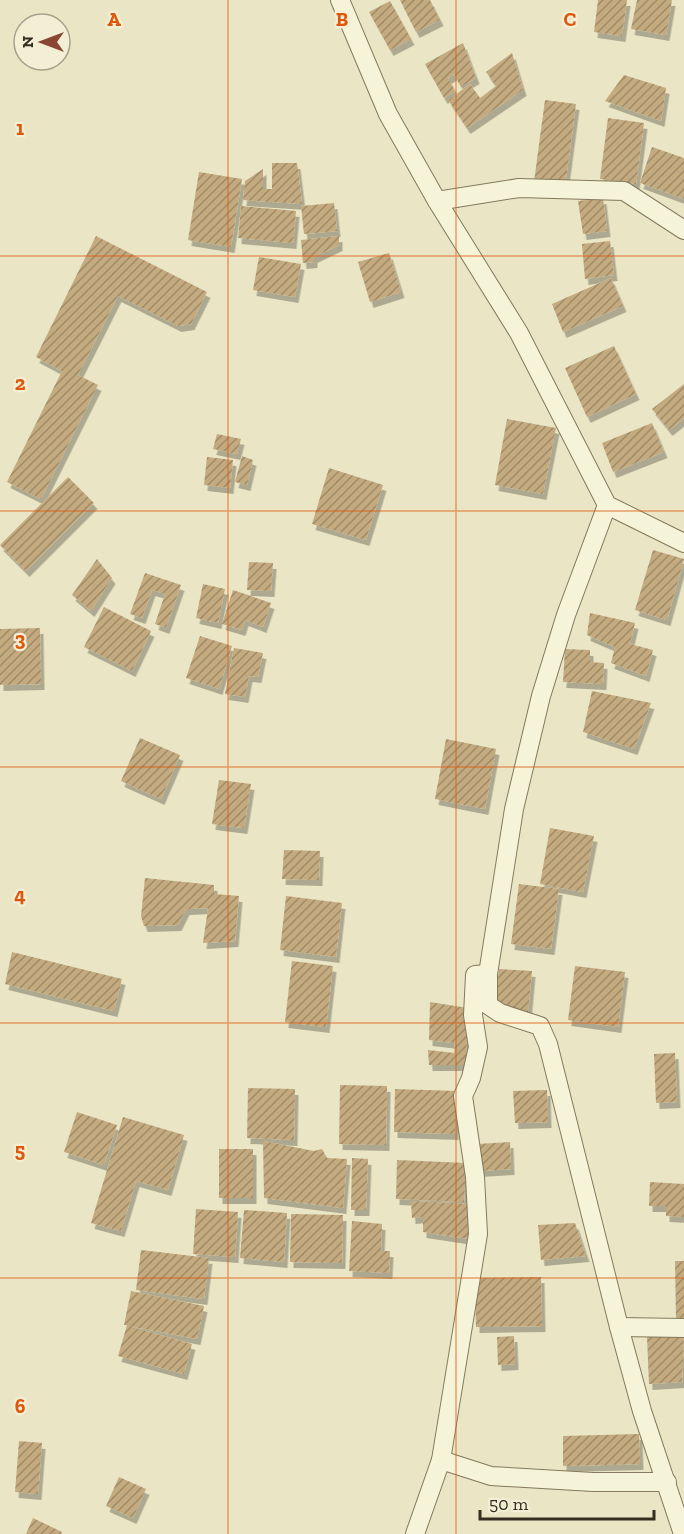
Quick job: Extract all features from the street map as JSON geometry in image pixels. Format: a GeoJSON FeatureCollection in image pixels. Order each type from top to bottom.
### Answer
{"type":"FeatureCollection","features":[{"type":"Feature","properties":{"kind":"street"},"geometry":{"type":"LineString","coordinates":[[340,0],[388,114],[437,201],[519,333],[607,505],[684,543]]}},
{"type":"Feature","properties":{"kind":"street"},"geometry":{"type":"LineString","coordinates":[[437,201],[519,188],[624,191],[684,230]]}},
{"type":"Feature","properties":{"kind":"street"},"geometry":{"type":"LineString","coordinates":[[607,505],[566,615],[541,696],[514,809],[488,974],[488,1005],[500,1013],[540,1026],[548,1044],[619,1327],[642,1411],[667,1482],[682,1534]]}},
{"type":"Feature","properties":{"kind":"street"},"geometry":{"type":"LineString","coordinates":[[415,1534],[441,1460],[478,1234],[474,1177],[463,1096],[471,1078],[478,1047],[473,1015],[475,975],[488,974]]}},
{"type":"Feature","properties":{"kind":"street"},"geometry":{"type":"LineString","coordinates":[[619,1327],[684,1328]]}},
{"type":"Feature","properties":{"kind":"street"},"geometry":{"type":"LineString","coordinates":[[441,1460],[491,1476],[593,1482],[667,1482]]}},
{"type":"Feature","properties":{"kind":"building"},"geometry":{"type":"Polygon","coordinates":[[[400,0],[430,0],[440,20],[416,32],[400,0]]]}},
{"type":"Feature","properties":{"kind":"building"},"geometry":{"type":"Polygon","coordinates":[[[598,0],[627,0],[622,36],[594,32],[598,0]]]}},
{"type":"Feature","properties":{"kind":"building"},"geometry":{"type":"Polygon","coordinates":[[[637,0],[672,0],[666,35],[631,29],[637,0]]]}},
{"type":"Feature","properties":{"kind":"building"},"geometry":{"type":"Polygon","coordinates":[[[390,1],[411,39],[390,50],[369,12],[390,1]]]}},
{"type":"Feature","properties":{"kind":"building"},"geometry":{"type":"Polygon","coordinates":[[[463,43],[476,78],[461,87],[454,74],[448,78],[455,91],[444,98],[425,64],[463,43]]]}},
{"type":"Feature","properties":{"kind":"building"},"geometry":{"type":"Polygon","coordinates":[[[512,53],[523,90],[467,128],[448,100],[470,84],[480,98],[496,86],[486,72],[512,53]]]}},
{"type":"Feature","properties":{"kind":"building"},"geometry":{"type":"Polygon","coordinates":[[[624,75],[666,88],[661,121],[605,101],[624,75]]]}},
{"type":"Feature","properties":{"kind":"building"},"geometry":{"type":"Polygon","coordinates":[[[545,100],[576,104],[565,186],[534,182],[545,100]]]}},
{"type":"Feature","properties":{"kind":"building"},"geometry":{"type":"Polygon","coordinates":[[[608,118],[644,123],[636,184],[600,179],[608,118]]]}},
{"type":"Feature","properties":{"kind":"building"},"geometry":{"type":"Polygon","coordinates":[[[652,147],[684,158],[684,199],[640,183],[652,147]]]}},
{"type":"Feature","properties":{"kind":"building"},"geometry":{"type":"Polygon","coordinates":[[[272,163],[297,163],[302,204],[243,200],[245,181],[263,169],[263,189],[272,189],[272,163]]]}},
{"type":"Feature","properties":{"kind":"building"},"geometry":{"type":"Polygon","coordinates":[[[199,172],[242,179],[231,247],[188,240],[199,172]]]}},
{"type":"Feature","properties":{"kind":"building"},"geometry":{"type":"Polygon","coordinates":[[[603,198],[607,231],[583,234],[578,201],[603,198]]]}},
{"type":"Feature","properties":{"kind":"building"},"geometry":{"type":"Polygon","coordinates":[[[334,203],[337,231],[304,234],[301,206],[334,203]]]}},
{"type":"Feature","properties":{"kind":"building"},"geometry":{"type":"Polygon","coordinates":[[[241,206],[296,211],[293,243],[238,238],[241,206]]]}},
{"type":"Feature","properties":{"kind":"building"},"geometry":{"type":"Polygon","coordinates":[[[96,236],[207,292],[191,324],[178,326],[118,296],[78,375],[98,385],[41,499],[7,482],[62,371],[36,357],[96,236]]]}},
{"type":"Feature","properties":{"kind":"building"},"geometry":{"type":"Polygon","coordinates":[[[339,236],[339,245],[314,257],[314,262],[303,263],[301,240],[339,236]]]}},
{"type":"Feature","properties":{"kind":"building"},"geometry":{"type":"Polygon","coordinates":[[[610,241],[614,275],[585,279],[582,244],[610,241]]]}},
{"type":"Feature","properties":{"kind":"building"},"geometry":{"type":"Polygon","coordinates":[[[389,253],[401,292],[370,302],[358,262],[389,253]]]}},
{"type":"Feature","properties":{"kind":"building"},"geometry":{"type":"Polygon","coordinates":[[[259,257],[301,264],[295,297],[253,290],[259,257]]]}},
{"type":"Feature","properties":{"kind":"building"},"geometry":{"type":"Polygon","coordinates":[[[611,278],[623,306],[563,332],[552,304],[611,278]]]}},
{"type":"Feature","properties":{"kind":"building"},"geometry":{"type":"Polygon","coordinates":[[[614,346],[636,394],[587,417],[565,368],[614,346]]]}},
{"type":"Feature","properties":{"kind":"building"},"geometry":{"type":"Polygon","coordinates":[[[684,384],[684,418],[669,430],[652,409],[684,384]]]}},
{"type":"Feature","properties":{"kind":"building"},"geometry":{"type":"Polygon","coordinates":[[[507,419],[556,428],[543,494],[495,485],[507,419]]]}},
{"type":"Feature","properties":{"kind":"building"},"geometry":{"type":"Polygon","coordinates":[[[652,423],[664,452],[613,472],[602,443],[652,423]]]}},
{"type":"Feature","properties":{"kind":"building"},"geometry":{"type":"Polygon","coordinates":[[[217,434],[241,439],[237,454],[213,449],[217,434]]]}},
{"type":"Feature","properties":{"kind":"building"},"geometry":{"type":"Polygon","coordinates":[[[242,456],[253,460],[247,485],[235,482],[242,456]]]}},
{"type":"Feature","properties":{"kind":"building"},"geometry":{"type":"Polygon","coordinates":[[[207,457],[233,460],[230,488],[204,485],[207,457]]]}},
{"type":"Feature","properties":{"kind":"building"},"geometry":{"type":"Polygon","coordinates":[[[329,468],[383,485],[366,540],[312,524],[329,468]]]}},
{"type":"Feature","properties":{"kind":"building"},"geometry":{"type":"Polygon","coordinates":[[[68,477],[94,503],[26,571],[0,545],[68,477]]]}},
{"type":"Feature","properties":{"kind":"building"},"geometry":{"type":"Polygon","coordinates":[[[653,550],[684,559],[667,620],[635,610],[653,550]]]}},
{"type":"Feature","properties":{"kind":"building"},"geometry":{"type":"Polygon","coordinates":[[[97,559],[112,578],[91,611],[72,595],[97,559]]]}},
{"type":"Feature","properties":{"kind":"building"},"geometry":{"type":"Polygon","coordinates":[[[249,562],[273,563],[271,591],[247,590],[249,562]]]}},
{"type":"Feature","properties":{"kind":"building"},"geometry":{"type":"Polygon","coordinates":[[[145,573],[181,585],[166,628],[155,624],[165,594],[152,590],[142,618],[130,614],[145,573]]]}},
{"type":"Feature","properties":{"kind":"building"},"geometry":{"type":"Polygon","coordinates":[[[203,584],[225,589],[218,623],[196,618],[203,584]]]}},
{"type":"Feature","properties":{"kind":"building"},"geometry":{"type":"Polygon","coordinates":[[[233,590],[271,603],[263,627],[245,620],[242,630],[222,624],[233,590]]]}},
{"type":"Feature","properties":{"kind":"building"},"geometry":{"type":"Polygon","coordinates":[[[104,607],[151,631],[132,671],[84,647],[104,607]]]}},
{"type":"Feature","properties":{"kind":"building"},"geometry":{"type":"Polygon","coordinates":[[[590,613],[635,623],[630,644],[653,650],[646,676],[611,663],[615,647],[587,635],[590,613]]]}},
{"type":"Feature","properties":{"kind":"building"},"geometry":{"type":"Polygon","coordinates":[[[40,628],[41,684],[0,685],[0,629],[40,628]]]}},
{"type":"Feature","properties":{"kind":"building"},"geometry":{"type":"Polygon","coordinates":[[[200,636],[232,646],[219,689],[186,678],[200,636]]]}},
{"type":"Feature","properties":{"kind":"building"},"geometry":{"type":"Polygon","coordinates":[[[234,648],[263,653],[258,677],[249,676],[245,697],[225,694],[234,648]]]}},
{"type":"Feature","properties":{"kind":"building"},"geometry":{"type":"Polygon","coordinates":[[[565,649],[590,650],[590,662],[604,663],[603,684],[563,682],[565,649]]]}},
{"type":"Feature","properties":{"kind":"building"},"geometry":{"type":"Polygon","coordinates":[[[592,691],[651,703],[634,749],[583,732],[592,691]]]}},
{"type":"Feature","properties":{"kind":"building"},"geometry":{"type":"Polygon","coordinates":[[[140,738],[180,755],[161,799],[121,781],[140,738]]]}},
{"type":"Feature","properties":{"kind":"building"},"geometry":{"type":"Polygon","coordinates":[[[446,739],[496,749],[485,809],[435,799],[446,739]]]}},
{"type":"Feature","properties":{"kind":"building"},"geometry":{"type":"Polygon","coordinates":[[[219,780],[251,784],[244,828],[212,824],[219,780]]]}},
{"type":"Feature","properties":{"kind":"building"},"geometry":{"type":"Polygon","coordinates":[[[550,828],[594,836],[583,892],[540,884],[550,828]]]}},
{"type":"Feature","properties":{"kind":"building"},"geometry":{"type":"Polygon","coordinates":[[[284,850],[320,851],[319,880],[282,879],[284,850]]]}},
{"type":"Feature","properties":{"kind":"building"},"geometry":{"type":"Polygon","coordinates":[[[145,878],[214,885],[214,894],[239,896],[235,941],[203,943],[208,908],[186,909],[178,925],[144,926],[141,916],[145,878]]]}},
{"type":"Feature","properties":{"kind":"building"},"geometry":{"type":"Polygon","coordinates":[[[519,884],[559,889],[551,949],[511,944],[519,884]]]}},
{"type":"Feature","properties":{"kind":"building"},"geometry":{"type":"Polygon","coordinates":[[[286,896],[342,903],[336,957],[280,950],[286,896]]]}},
{"type":"Feature","properties":{"kind":"building"},"geometry":{"type":"Polygon","coordinates":[[[12,952],[122,979],[114,1011],[5,984],[12,952]]]}},
{"type":"Feature","properties":{"kind":"building"},"geometry":{"type":"Polygon","coordinates":[[[292,961],[333,966],[326,1027],[285,1022],[292,961]]]}},
{"type":"Feature","properties":{"kind":"building"},"geometry":{"type":"Polygon","coordinates":[[[575,966],[625,972],[618,1027],[568,1020],[575,966]]]}},
{"type":"Feature","properties":{"kind":"building"},"geometry":{"type":"Polygon","coordinates":[[[499,969],[532,971],[528,1014],[495,1002],[499,969]]]}},
{"type":"Feature","properties":{"kind":"building"},"geometry":{"type":"Polygon","coordinates":[[[430,1002],[468,1008],[466,1065],[429,1065],[428,1050],[454,1053],[455,1043],[429,1040],[430,1002]]]}},
{"type":"Feature","properties":{"kind":"building"},"geometry":{"type":"Polygon","coordinates":[[[675,1053],[677,1102],[656,1103],[654,1054],[675,1053]]]}},
{"type":"Feature","properties":{"kind":"building"},"geometry":{"type":"Polygon","coordinates":[[[340,1085],[387,1086],[386,1145],[339,1144],[340,1085]]]}},
{"type":"Feature","properties":{"kind":"building"},"geometry":{"type":"Polygon","coordinates":[[[248,1088],[295,1089],[294,1140],[247,1138],[248,1088]]]}},
{"type":"Feature","properties":{"kind":"building"},"geometry":{"type":"Polygon","coordinates":[[[395,1089],[457,1091],[455,1134],[394,1132],[395,1089]]]}},
{"type":"Feature","properties":{"kind":"building"},"geometry":{"type":"Polygon","coordinates":[[[547,1090],[548,1122],[515,1123],[513,1091],[547,1090]]]}},
{"type":"Feature","properties":{"kind":"building"},"geometry":{"type":"Polygon","coordinates":[[[77,1112],[117,1125],[104,1165],[64,1152],[77,1112]]]}},
{"type":"Feature","properties":{"kind":"building"},"geometry":{"type":"Polygon","coordinates":[[[123,1117],[184,1135],[168,1190],[136,1181],[121,1231],[91,1223],[123,1117]]]}},
{"type":"Feature","properties":{"kind":"building"},"geometry":{"type":"Polygon","coordinates":[[[263,1141],[314,1151],[322,1149],[327,1158],[347,1159],[343,1208],[264,1198],[263,1141]]]}},
{"type":"Feature","properties":{"kind":"building"},"geometry":{"type":"Polygon","coordinates":[[[510,1142],[511,1169],[478,1171],[477,1144],[510,1142]]]}},
{"type":"Feature","properties":{"kind":"building"},"geometry":{"type":"Polygon","coordinates":[[[219,1149],[253,1149],[253,1198],[219,1198],[219,1149]]]}},
{"type":"Feature","properties":{"kind":"building"},"geometry":{"type":"Polygon","coordinates":[[[352,1158],[368,1159],[366,1210],[351,1210],[352,1158]]]}},
{"type":"Feature","properties":{"kind":"building"},"geometry":{"type":"Polygon","coordinates":[[[397,1160],[466,1163],[464,1202],[396,1199],[397,1160]]]}},
{"type":"Feature","properties":{"kind":"building"},"geometry":{"type":"Polygon","coordinates":[[[650,1182],[684,1184],[684,1217],[666,1216],[666,1206],[649,1206],[650,1182]]]}},
{"type":"Feature","properties":{"kind":"building"},"geometry":{"type":"Polygon","coordinates":[[[411,1201],[469,1204],[469,1239],[423,1232],[423,1217],[412,1218],[411,1201]]]}},
{"type":"Feature","properties":{"kind":"building"},"geometry":{"type":"Polygon","coordinates":[[[196,1209],[238,1212],[235,1257],[193,1254],[196,1209]]]}},
{"type":"Feature","properties":{"kind":"building"},"geometry":{"type":"Polygon","coordinates":[[[244,1210],[287,1213],[284,1262],[240,1258],[244,1210]]]}},
{"type":"Feature","properties":{"kind":"building"},"geometry":{"type":"Polygon","coordinates":[[[291,1214],[343,1215],[342,1263],[290,1262],[291,1214]]]}},
{"type":"Feature","properties":{"kind":"building"},"geometry":{"type":"Polygon","coordinates":[[[352,1221],[382,1224],[381,1251],[390,1251],[389,1273],[349,1271],[352,1221]]]}},
{"type":"Feature","properties":{"kind":"building"},"geometry":{"type":"Polygon","coordinates":[[[575,1223],[586,1256],[541,1260],[538,1225],[575,1223]]]}},
{"type":"Feature","properties":{"kind":"building"},"geometry":{"type":"Polygon","coordinates":[[[141,1250],[209,1258],[204,1299],[136,1290],[141,1250]]]}},
{"type":"Feature","properties":{"kind":"building"},"geometry":{"type":"Polygon","coordinates":[[[675,1261],[684,1261],[684,1321],[676,1321],[675,1261]]]}},
{"type":"Feature","properties":{"kind":"building"},"geometry":{"type":"Polygon","coordinates":[[[541,1277],[542,1326],[476,1327],[475,1278],[541,1277]]]}},
{"type":"Feature","properties":{"kind":"building"},"geometry":{"type":"Polygon","coordinates":[[[131,1291],[204,1306],[197,1339],[129,1326],[192,1344],[184,1374],[118,1356],[127,1325],[124,1325],[131,1291]]]}},
{"type":"Feature","properties":{"kind":"building"},"geometry":{"type":"Polygon","coordinates":[[[684,1335],[682,1382],[649,1384],[647,1337],[684,1335]]]}},
{"type":"Feature","properties":{"kind":"building"},"geometry":{"type":"Polygon","coordinates":[[[514,1336],[515,1364],[498,1365],[497,1337],[514,1336]]]}},
{"type":"Feature","properties":{"kind":"building"},"geometry":{"type":"Polygon","coordinates":[[[639,1434],[640,1464],[563,1466],[563,1436],[639,1434]]]}},
{"type":"Feature","properties":{"kind":"building"},"geometry":{"type":"Polygon","coordinates":[[[19,1441],[42,1443],[38,1494],[15,1492],[19,1441]]]}},
{"type":"Feature","properties":{"kind":"building"},"geometry":{"type":"Polygon","coordinates":[[[119,1477],[146,1489],[133,1518],[106,1506],[119,1477]]]}},
{"type":"Feature","properties":{"kind":"building"},"geometry":{"type":"Polygon","coordinates":[[[33,1518],[62,1532],[61,1534],[26,1534],[33,1518]]]}}]}
